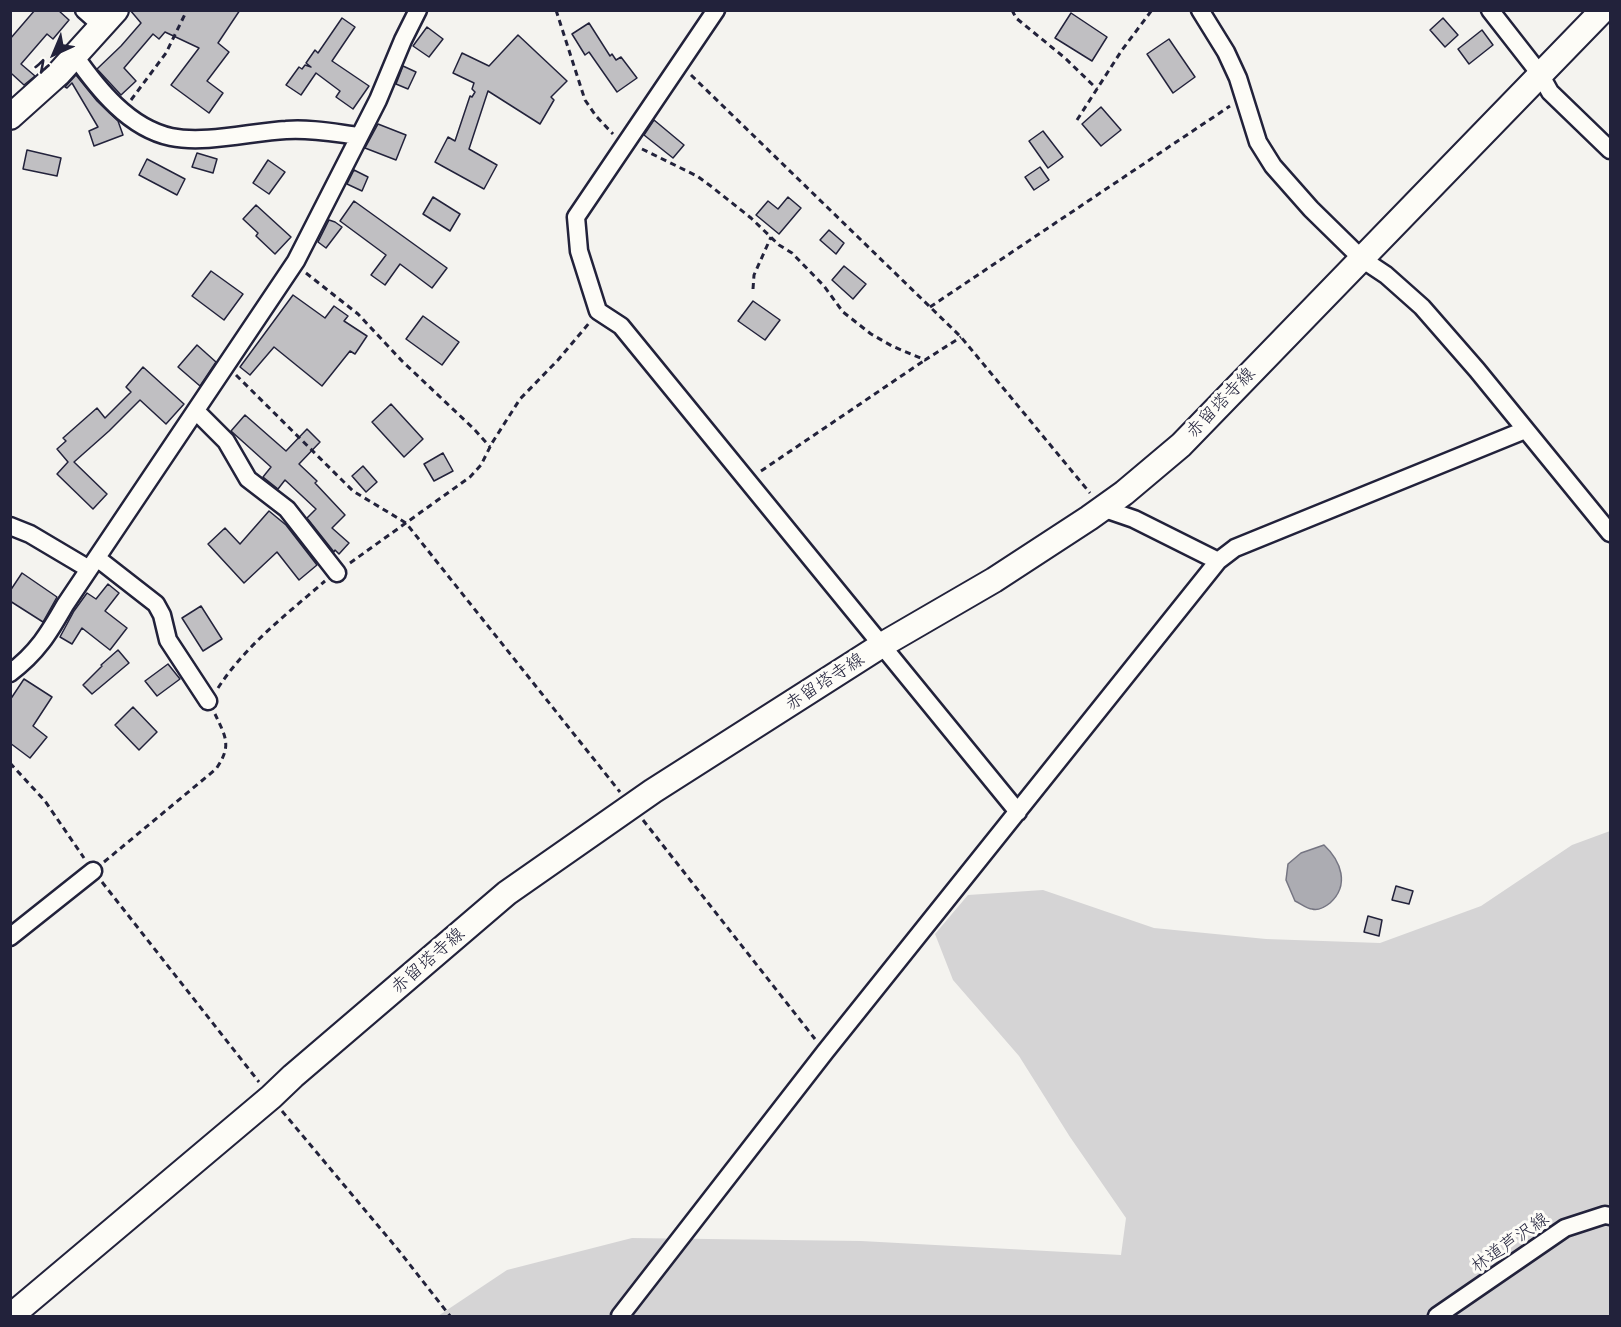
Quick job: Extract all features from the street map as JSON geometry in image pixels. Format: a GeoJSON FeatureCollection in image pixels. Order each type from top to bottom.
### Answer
{"type":"FeatureCollection","features":[{"type":"Feature","properties":{"kind":"main road","name":"赤留塔寺線"},"geometry":{"type":"LineString","coordinates":[[11,1317],[507,893],[653,791],[882,645],[994,580],[1124,493],[1181,445],[1603,10]]}},
{"type":"Feature","properties":{"kind":"main road"},"geometry":{"type":"LineString","coordinates":[[10,117],[75,56],[101,16]]}},
{"type":"Feature","properties":{"kind":"street"},"geometry":{"type":"LineString","coordinates":[[10,673],[27,661],[44,642],[93,564],[296,261],[359,136],[418,10]]}},
{"type":"Feature","properties":{"kind":"street"},"geometry":{"type":"LineString","coordinates":[[716,10],[576,217],[579,251],[598,311],[621,326],[1018,812]]}},
{"type":"Feature","properties":{"kind":"street"},"geometry":{"type":"LineString","coordinates":[[1200,10],[1226,52],[1238,78],[1258,142],[1273,166],[1311,209],[1362,259],[1386,275],[1422,308],[1477,370],[1611,533]]}},
{"type":"Feature","properties":{"kind":"street"},"geometry":{"type":"LineString","coordinates":[[1490,10],[1540,74],[1550,92],[1611,150]]}},
{"type":"Feature","properties":{"kind":"street"},"geometry":{"type":"LineString","coordinates":[[75,56],[103,93],[123,111],[154,131],[171,137],[191,139],[287,129],[359,136]]}},
{"type":"Feature","properties":{"kind":"street"},"geometry":{"type":"LineString","coordinates":[[196,411],[226,441],[248,479],[287,509],[337,573]]}},
{"type":"Feature","properties":{"kind":"street"},"geometry":{"type":"LineString","coordinates":[[620,1317],[825,1052],[1218,561],[1235,548],[1525,430]]}},
{"type":"Feature","properties":{"kind":"street"},"geometry":{"type":"LineString","coordinates":[[1102,508],[1134,519],[1218,561]]}},
{"type":"Feature","properties":{"kind":"street"},"geometry":{"type":"LineString","coordinates":[[10,526],[93,564],[156,604],[162,615],[168,640],[208,701]]}},
{"type":"Feature","properties":{"kind":"street"},"geometry":{"type":"LineString","coordinates":[[10,937],[93,871]]}},
{"type":"Feature","properties":{"kind":"street","name":"林道芦沢線"},"geometry":{"type":"LineString","coordinates":[[1437,1317],[1565,1228],[1605,1215],[1611,1216]]}},
{"type":"Feature","properties":{"kind":"path"},"geometry":{"type":"LineString","coordinates":[[123,111],[166,53],[187,10]]}},
{"type":"Feature","properties":{"kind":"path"},"geometry":{"type":"LineString","coordinates":[[556,10],[585,100],[596,116],[625,143],[697,176],[802,262],[843,312],[892,346],[925,360]]}},
{"type":"Feature","properties":{"kind":"path"},"geometry":{"type":"LineString","coordinates":[[1012,10],[1023,24],[1065,58],[1097,89]]}},
{"type":"Feature","properties":{"kind":"path"},"geometry":{"type":"LineString","coordinates":[[1077,120],[1122,50],[1152,10]]}},
{"type":"Feature","properties":{"kind":"path"},"geometry":{"type":"LineString","coordinates":[[680,64],[961,337],[1102,508]]}},
{"type":"Feature","properties":{"kind":"path"},"geometry":{"type":"LineString","coordinates":[[930,307],[1243,97]]}},
{"type":"Feature","properties":{"kind":"path"},"geometry":{"type":"LineString","coordinates":[[753,289],[754,275],[771,237]]}},
{"type":"Feature","properties":{"kind":"path"},"geometry":{"type":"LineString","coordinates":[[296,261],[317,283],[358,314],[402,361],[490,447]]}},
{"type":"Feature","properties":{"kind":"path"},"geometry":{"type":"LineString","coordinates":[[93,871],[216,769],[224,757],[227,743],[208,701],[229,671],[267,630],[337,573],[470,477],[481,465],[520,399],[558,360],[598,311]]}},
{"type":"Feature","properties":{"kind":"path"},"geometry":{"type":"LineString","coordinates":[[747,481],[961,337]]}},
{"type":"Feature","properties":{"kind":"path"},"geometry":{"type":"LineString","coordinates":[[226,365],[354,491],[406,523],[825,1052]]}},
{"type":"Feature","properties":{"kind":"path"},"geometry":{"type":"LineString","coordinates":[[10,763],[45,801],[93,871],[271,1097],[400,1252],[450,1317]]}},
{"type":"Feature","properties":{"kind":"shaded area"},"geometry":{"type":"Polygon","coordinates":[[[1610,831],[1610,1316],[438,1316],[507,1270],[632,1238],[861,1241],[1121,1255],[1126,1218],[1070,1137],[1019,1056],[953,980],[935,934],[968,895],[1043,890],[1154,928],[1266,939],[1380,943],[1481,906],[1572,845],[1610,831]]]}},
{"type":"Feature","properties":{"kind":"shaded area"},"geometry":{"type":"Polygon","coordinates":[[[1324,845],[1339,866],[1340,889],[1326,906],[1310,909],[1295,901],[1286,880],[1288,864],[1301,853],[1324,845]]]}},
{"type":"Feature","properties":{"kind":"building"},"geometry":{"type":"Polygon","coordinates":[[[35,10],[58,10],[69,20],[53,39],[47,34],[21,64],[35,76],[24,85],[12,74],[10,76],[10,39],[35,10]]]}},
{"type":"Feature","properties":{"kind":"building"},"geometry":{"type":"Polygon","coordinates":[[[130,10],[240,10],[218,43],[229,52],[207,81],[223,93],[209,113],[171,85],[199,48],[165,32],[159,39],[153,34],[124,68],[136,81],[121,95],[97,69],[141,23],[130,10]]]}},
{"type":"Feature","properties":{"kind":"building"},"geometry":{"type":"Polygon","coordinates":[[[1071,13],[1107,37],[1092,61],[1055,38],[1071,13]]]}},
{"type":"Feature","properties":{"kind":"building"},"geometry":{"type":"Polygon","coordinates":[[[342,18],[355,27],[332,61],[369,86],[353,109],[336,97],[340,91],[316,73],[301,95],[286,85],[299,67],[302,69],[305,65],[311,67],[306,63],[315,50],[318,53],[342,18]]]}},
{"type":"Feature","properties":{"kind":"building"},"geometry":{"type":"Polygon","coordinates":[[[1443,18],[1458,35],[1445,47],[1430,30],[1443,18]]]}},
{"type":"Feature","properties":{"kind":"building"},"geometry":{"type":"Polygon","coordinates":[[[589,23],[610,56],[612,54],[616,60],[621,57],[637,78],[617,92],[589,52],[585,55],[572,34],[589,23]]]}},
{"type":"Feature","properties":{"kind":"building"},"geometry":{"type":"Polygon","coordinates":[[[427,27],[443,39],[429,57],[413,46],[427,27]]]}},
{"type":"Feature","properties":{"kind":"building"},"geometry":{"type":"Polygon","coordinates":[[[1482,30],[1493,45],[1469,64],[1458,49],[1482,30]]]}},
{"type":"Feature","properties":{"kind":"building"},"geometry":{"type":"Polygon","coordinates":[[[518,35],[567,81],[551,97],[554,100],[540,124],[488,91],[469,149],[497,165],[484,189],[435,162],[448,137],[455,141],[470,96],[472,97],[475,92],[472,89],[474,83],[453,73],[462,53],[489,66],[518,35]]]}},
{"type":"Feature","properties":{"kind":"building"},"geometry":{"type":"Polygon","coordinates":[[[1169,39],[1195,77],[1173,93],[1147,54],[1169,39]]]}},
{"type":"Feature","properties":{"kind":"building"},"geometry":{"type":"Polygon","coordinates":[[[403,66],[416,72],[408,89],[396,84],[403,66]]]}},
{"type":"Feature","properties":{"kind":"building"},"geometry":{"type":"Polygon","coordinates":[[[76,75],[97,101],[118,121],[123,135],[94,146],[89,131],[98,127],[72,83],[67,88],[65,87],[76,75]]]}},
{"type":"Feature","properties":{"kind":"building"},"geometry":{"type":"Polygon","coordinates":[[[1101,107],[1121,130],[1101,146],[1082,124],[1101,107]]]}},
{"type":"Feature","properties":{"kind":"building"},"geometry":{"type":"Polygon","coordinates":[[[654,120],[684,145],[673,158],[644,135],[654,120]]]}},
{"type":"Feature","properties":{"kind":"building"},"geometry":{"type":"Polygon","coordinates":[[[378,124],[406,135],[396,160],[365,148],[378,124]]]}},
{"type":"Feature","properties":{"kind":"building"},"geometry":{"type":"Polygon","coordinates":[[[1043,131],[1063,157],[1048,168],[1029,141],[1043,131]]]}},
{"type":"Feature","properties":{"kind":"building"},"geometry":{"type":"Polygon","coordinates":[[[27,150],[61,158],[57,176],[23,169],[27,150]]]}},
{"type":"Feature","properties":{"kind":"building"},"geometry":{"type":"Polygon","coordinates":[[[197,153],[217,159],[213,173],[192,167],[197,153]]]}},
{"type":"Feature","properties":{"kind":"building"},"geometry":{"type":"Polygon","coordinates":[[[147,159],[185,179],[177,195],[139,175],[147,159]]]}},
{"type":"Feature","properties":{"kind":"building"},"geometry":{"type":"Polygon","coordinates":[[[268,160],[285,172],[269,194],[253,183],[268,160]]]}},
{"type":"Feature","properties":{"kind":"building"},"geometry":{"type":"Polygon","coordinates":[[[1040,167],[1049,180],[1034,190],[1025,177],[1040,167]]]}},
{"type":"Feature","properties":{"kind":"building"},"geometry":{"type":"Polygon","coordinates":[[[354,170],[368,177],[362,191],[347,184],[354,170]]]}},
{"type":"Feature","properties":{"kind":"building"},"geometry":{"type":"Polygon","coordinates":[[[433,197],[460,214],[450,231],[423,214],[433,197]]]}},
{"type":"Feature","properties":{"kind":"building"},"geometry":{"type":"Polygon","coordinates":[[[788,197],[801,208],[779,234],[756,215],[768,201],[778,209],[788,197]]]}},
{"type":"Feature","properties":{"kind":"building"},"geometry":{"type":"Polygon","coordinates":[[[354,201],[447,268],[432,288],[400,264],[385,285],[371,275],[386,255],[340,221],[354,201]]]}},
{"type":"Feature","properties":{"kind":"building"},"geometry":{"type":"Polygon","coordinates":[[[256,205],[291,237],[275,254],[256,236],[258,233],[243,219],[256,205]]]}},
{"type":"Feature","properties":{"kind":"building"},"geometry":{"type":"Polygon","coordinates":[[[329,220],[342,227],[326,248],[318,242],[329,220]]]}},
{"type":"Feature","properties":{"kind":"building"},"geometry":{"type":"Polygon","coordinates":[[[829,230],[844,243],[836,254],[820,240],[829,230]]]}},
{"type":"Feature","properties":{"kind":"building"},"geometry":{"type":"Polygon","coordinates":[[[844,266],[866,284],[853,299],[832,280],[844,266]]]}},
{"type":"Feature","properties":{"kind":"building"},"geometry":{"type":"Polygon","coordinates":[[[211,271],[243,294],[224,320],[192,296],[211,271]]]}},
{"type":"Feature","properties":{"kind":"building"},"geometry":{"type":"Polygon","coordinates":[[[293,295],[325,318],[334,306],[348,316],[344,321],[367,336],[355,354],[350,351],[322,386],[274,347],[250,375],[240,367],[293,295]]]}},
{"type":"Feature","properties":{"kind":"building"},"geometry":{"type":"Polygon","coordinates":[[[753,301],[780,320],[765,340],[738,321],[753,301]]]}},
{"type":"Feature","properties":{"kind":"building"},"geometry":{"type":"Polygon","coordinates":[[[423,316],[459,342],[442,365],[406,339],[423,316]]]}},
{"type":"Feature","properties":{"kind":"building"},"geometry":{"type":"Polygon","coordinates":[[[197,345],[216,362],[200,386],[178,367],[197,345]]]}},
{"type":"Feature","properties":{"kind":"building"},"geometry":{"type":"Polygon","coordinates":[[[143,367],[184,404],[166,424],[140,400],[74,462],[107,494],[93,509],[57,474],[68,462],[57,449],[66,441],[63,438],[97,408],[105,418],[131,392],[126,387],[143,367]]]}},
{"type":"Feature","properties":{"kind":"building"},"geometry":{"type":"Polygon","coordinates":[[[391,404],[423,439],[404,457],[372,422],[391,404]]]}},
{"type":"Feature","properties":{"kind":"building"},"geometry":{"type":"Polygon","coordinates":[[[245,415],[286,451],[307,429],[320,442],[299,464],[317,481],[315,483],[345,515],[332,528],[349,543],[339,554],[335,550],[334,552],[307,518],[316,509],[285,480],[278,489],[263,477],[271,467],[231,431],[245,415]]]}},
{"type":"Feature","properties":{"kind":"building"},"geometry":{"type":"Polygon","coordinates":[[[443,453],[453,471],[434,481],[424,464],[443,453]]]}},
{"type":"Feature","properties":{"kind":"building"},"geometry":{"type":"Polygon","coordinates":[[[363,466],[377,482],[366,492],[352,476],[363,466]]]}},
{"type":"Feature","properties":{"kind":"building"},"geometry":{"type":"Polygon","coordinates":[[[269,511],[286,525],[317,565],[299,580],[277,552],[244,583],[208,544],[225,528],[240,544],[269,511]]]}},
{"type":"Feature","properties":{"kind":"building"},"geometry":{"type":"Polygon","coordinates":[[[22,573],[57,597],[43,622],[10,601],[10,591],[22,573]]]}},
{"type":"Feature","properties":{"kind":"building"},"geometry":{"type":"Polygon","coordinates":[[[108,584],[119,593],[105,611],[127,628],[110,650],[82,628],[72,644],[60,637],[87,593],[96,599],[108,584]]]}},
{"type":"Feature","properties":{"kind":"building"},"geometry":{"type":"Polygon","coordinates":[[[201,606],[222,639],[203,651],[182,618],[201,606]]]}},
{"type":"Feature","properties":{"kind":"building"},"geometry":{"type":"Polygon","coordinates":[[[118,650],[129,663],[92,694],[83,685],[118,650]]]}},
{"type":"Feature","properties":{"kind":"building"},"geometry":{"type":"Polygon","coordinates":[[[168,664],[180,679],[157,696],[145,681],[168,664]]]}},
{"type":"Feature","properties":{"kind":"building"},"geometry":{"type":"Polygon","coordinates":[[[24,679],[52,697],[33,726],[47,737],[30,758],[10,743],[10,700],[24,679]]]}},
{"type":"Feature","properties":{"kind":"building"},"geometry":{"type":"Polygon","coordinates":[[[133,707],[157,732],[139,750],[115,725],[133,707]]]}},
{"type":"Feature","properties":{"kind":"building"},"geometry":{"type":"Polygon","coordinates":[[[1396,886],[1413,891],[1409,904],[1392,900],[1396,886]]]}},
{"type":"Feature","properties":{"kind":"building"},"geometry":{"type":"Polygon","coordinates":[[[1368,916],[1382,920],[1379,936],[1364,932],[1368,916]]]}}]}
